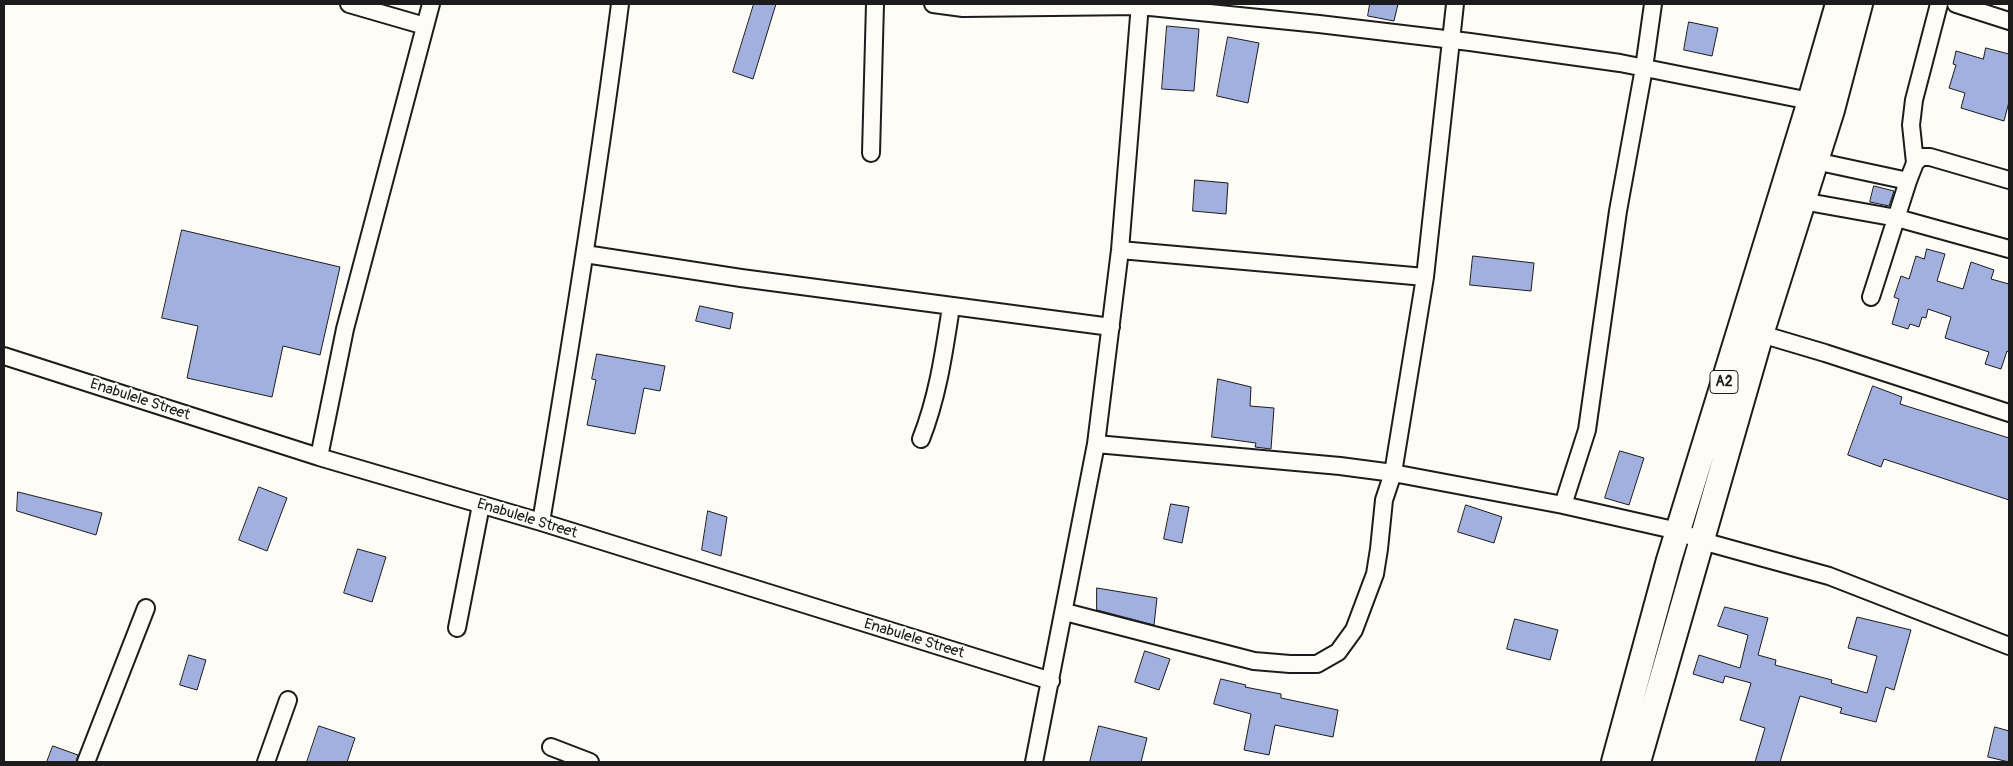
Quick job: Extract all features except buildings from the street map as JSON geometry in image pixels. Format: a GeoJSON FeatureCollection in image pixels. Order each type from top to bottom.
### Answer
{"type":"FeatureCollection","features":[{"type":"Feature","properties":{"kind":"highway","name":"A2"},"geometry":{"type":"LineString","coordinates":[[1614,762],[1678,531],[1838,4]]}},
{"type":"Feature","properties":{"kind":"highway","name":"A2"},"geometry":{"type":"LineString","coordinates":[[1638,762],[1761,334],[1832,110],[1860,4]]}},
{"type":"Feature","properties":{"kind":"street"},"geometry":{"type":"LineString","coordinates":[[349,4],[425,26]]}},
{"type":"Feature","properties":{"kind":"street"},"geometry":{"type":"LineString","coordinates":[[318,457],[345,329],[431,4]]}},
{"type":"Feature","properties":{"kind":"street"},"geometry":{"type":"LineString","coordinates":[[541,522],[585,254],[620,4]]}},
{"type":"Feature","properties":{"kind":"street"},"geometry":{"type":"LineString","coordinates":[[870,153],[874,4]]}},
{"type":"Feature","properties":{"kind":"street"},"geometry":{"type":"LineString","coordinates":[[933,4],[963,8],[1140,5],[1451,40],[1644,68],[1810,101]]}},
{"type":"Feature","properties":{"kind":"street"},"geometry":{"type":"LineString","coordinates":[[1065,612],[1254,661],[1290,664],[1317,664],[1338,652],[1354,630],[1375,574],[1384,500],[1393,473],[1425,277],[1455,4]]}},
{"type":"Feature","properties":{"kind":"street"},"geometry":{"type":"LineString","coordinates":[[1563,505],[1587,430],[1618,211],[1644,68],[1653,4]]}},
{"type":"Feature","properties":{"kind":"street"},"geometry":{"type":"LineString","coordinates":[[1915,163],[1911,125],[1914,100],[1939,4]]}},
{"type":"Feature","properties":{"kind":"street"},"geometry":{"type":"LineString","coordinates":[[1956,4],[2009,21]]}},
{"type":"Feature","properties":{"kind":"street"},"geometry":{"type":"LineString","coordinates":[[1034,762],[1065,612],[1096,444],[1120,250],[1140,5]]}},
{"type":"Feature","properties":{"kind":"street"},"geometry":{"type":"LineString","coordinates":[[1871,297],[1908,181],[1915,163],[1921,157],[1930,157],[2009,180]]}},
{"type":"Feature","properties":{"kind":"street"},"geometry":{"type":"LineString","coordinates":[[1815,161],[1908,181]]}},
{"type":"Feature","properties":{"kind":"street"},"geometry":{"type":"LineString","coordinates":[[1802,201],[1897,218],[2009,249]]}},
{"type":"Feature","properties":{"kind":"street"},"geometry":{"type":"LineString","coordinates":[[1120,250],[1425,277]]}},
{"type":"Feature","properties":{"kind":"street"},"geometry":{"type":"LineString","coordinates":[[585,254],[741,278],[1111,327]]}},
{"type":"Feature","properties":{"kind":"street"},"geometry":{"type":"LineString","coordinates":[[921,439],[932,412],[941,376],[951,306]]}},
{"type":"Feature","properties":{"kind":"street"},"geometry":{"type":"LineString","coordinates":[[1761,334],[1892,374],[2009,413]]}},
{"type":"Feature","properties":{"kind":"street","name":"Enabulele Street"},"geometry":{"type":"LineString","coordinates":[[4,356],[318,457],[541,522],[1051,681]]}},
{"type":"Feature","properties":{"kind":"street"},"geometry":{"type":"LineString","coordinates":[[1096,444],[1340,466],[1393,473],[1563,505],[1678,531],[1702,541],[1829,576],[2009,646]]}},
{"type":"Feature","properties":{"kind":"street"},"geometry":{"type":"LineString","coordinates":[[457,628],[481,505]]}},
{"type":"Feature","properties":{"kind":"street"},"geometry":{"type":"LineString","coordinates":[[86,762],[146,608]]}},
{"type":"Feature","properties":{"kind":"street"},"geometry":{"type":"LineString","coordinates":[[266,762],[288,700]]}},
{"type":"Feature","properties":{"kind":"street"},"geometry":{"type":"LineString","coordinates":[[551,747],[590,762]]}}]}
